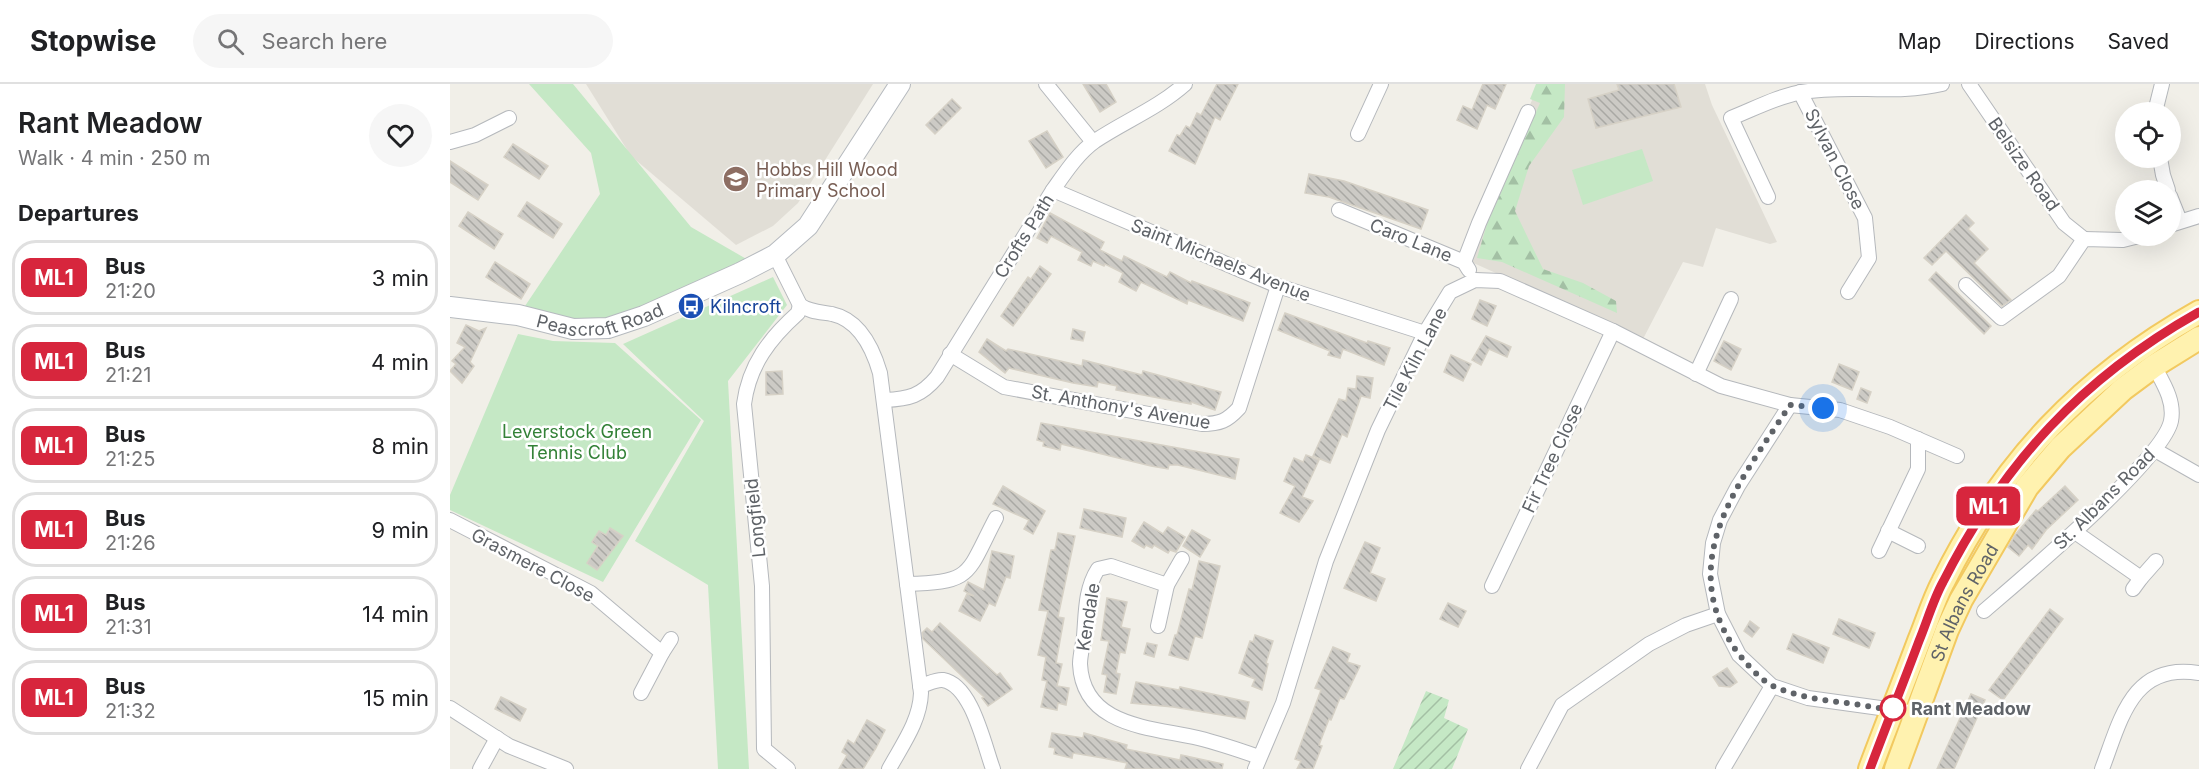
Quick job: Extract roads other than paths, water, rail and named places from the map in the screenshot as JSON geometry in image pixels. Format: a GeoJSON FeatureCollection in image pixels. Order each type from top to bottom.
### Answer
{"type":"FeatureCollection","features":[{"type":"Feature","properties":{"kind":"main road","name":"St Albans Road"},"geometry":{"type":"LineString","coordinates":[[1870,769],[1942,582],[1973,528],[2010,473],[2043,432],[2078,396],[2139,348],[2199,312]]}},
{"type":"Feature","properties":{"kind":"main road","name":"St Albans Road"},"geometry":{"type":"LineString","coordinates":[[1896,769],[1947,630],[1961,600],[2027,487],[2092,416],[2154,366],[2199,338]]}},
{"type":"Feature","properties":{"kind":"street","name":"Peascroft Road"},"geometry":{"type":"LineString","coordinates":[[450,305],[518,315],[573,329],[608,328],[644,316],[775,255],[797,237],[818,213],[900,84]]}},
{"type":"Feature","properties":{"kind":"street"},"geometry":{"type":"LineString","coordinates":[[1046,84],[1094,142]]}},
{"type":"Feature","properties":{"kind":"street","name":"Crofts Path"},"geometry":{"type":"LineString","coordinates":[[885,400],[915,397],[925,391],[1053,190],[1072,164],[1094,142],[1171,97],[1185,84]]}},
{"type":"Feature","properties":{"kind":"street"},"geometry":{"type":"LineString","coordinates":[[1359,134],[1381,84]]}},
{"type":"Feature","properties":{"kind":"street"},"geometry":{"type":"LineString","coordinates":[[1768,197],[1731,118],[1800,92],[1850,87],[1925,87],[1942,84]]}},
{"type":"Feature","properties":{"kind":"street","name":"Belsize Road"},"geometry":{"type":"LineString","coordinates":[[1969,84],[2064,223],[2084,239]]}},
{"type":"Feature","properties":{"kind":"street"},"geometry":{"type":"LineString","coordinates":[[2158,102],[2162,84]]}},
{"type":"Feature","properties":{"kind":"street","name":"Sylvan Close"},"geometry":{"type":"LineString","coordinates":[[1800,92],[1865,218],[1869,258],[1848,292]]}},
{"type":"Feature","properties":{"kind":"street"},"geometry":{"type":"LineString","coordinates":[[1464,262],[1528,112]]}},
{"type":"Feature","properties":{"kind":"street"},"geometry":{"type":"LineString","coordinates":[[450,142],[475,135],[509,118]]}},
{"type":"Feature","properties":{"kind":"street","name":"Saint Michaels Avenue"},"geometry":{"type":"LineString","coordinates":[[1053,190],[1278,286],[1425,333]]}},
{"type":"Feature","properties":{"kind":"street","name":"Caro Lane"},"geometry":{"type":"LineString","coordinates":[[1339,210],[1464,262],[1475,280]]}},
{"type":"Feature","properties":{"kind":"street"},"geometry":{"type":"LineString","coordinates":[[2181,221],[2199,216]]}},
{"type":"Feature","properties":{"kind":"street"},"geometry":{"type":"LineString","coordinates":[[1966,285],[2001,318],[2059,276],[2084,239],[2115,241]]}},
{"type":"Feature","properties":{"kind":"street"},"geometry":{"type":"LineString","coordinates":[[775,255],[800,305],[808,310],[839,315],[853,325],[874,355],[885,400],[921,707],[889,769]]}},
{"type":"Feature","properties":{"kind":"street"},"geometry":{"type":"LineString","coordinates":[[1475,280],[1500,281],[1613,331],[1696,374],[1745,394],[1790,405],[1840,410],[1957,456]]}},
{"type":"Feature","properties":{"kind":"street","name":"Tile Kiln Lane"},"geometry":{"type":"LineString","coordinates":[[1257,763],[1282,704],[1326,561],[1378,430],[1425,333],[1450,292],[1475,280]]}},
{"type":"Feature","properties":{"kind":"street","name":"St. Anthony's Avenue"},"geometry":{"type":"LineString","coordinates":[[950,354],[1004,387],[1202,424],[1218,424],[1228,420],[1239,408],[1278,286]]}},
{"type":"Feature","properties":{"kind":"street"},"geometry":{"type":"LineString","coordinates":[[1696,374],[1731,299]]}},
{"type":"Feature","properties":{"kind":"street","name":"Longfield"},"geometry":{"type":"LineString","coordinates":[[788,769],[764,749],[762,586],[744,404],[746,387],[754,366],[766,346],[798,313],[800,305]]}},
{"type":"Feature","properties":{"kind":"street","name":"Fir Tree Close"},"geometry":{"type":"LineString","coordinates":[[1492,586],[1613,331]]}},
{"type":"Feature","properties":{"kind":"street","name":"St. Albans Road"},"geometry":{"type":"LineString","coordinates":[[1984,611],[2075,532],[2154,450],[2171,424],[2172,407],[2154,366]]}},
{"type":"Feature","properties":{"kind":"street"},"geometry":{"type":"LineString","coordinates":[[1790,405],[1737,486],[1720,520],[1713,543],[1710,574],[1718,614],[1739,655],[1772,686],[1808,699],[1916,713]]}},
{"type":"Feature","properties":{"kind":"street"},"geometry":{"type":"LineString","coordinates":[[1879,550],[1917,469],[1918,439]]}},
{"type":"Feature","properties":{"kind":"street"},"geometry":{"type":"LineString","coordinates":[[2154,450],[2199,475]]}},
{"type":"Feature","properties":{"kind":"street"},"geometry":{"type":"LineString","coordinates":[[907,584],[945,583],[967,573],[996,518]]}},
{"type":"Feature","properties":{"kind":"street","name":"Grasmere Close"},"geometry":{"type":"LineString","coordinates":[[450,520],[591,593],[662,653]]}},
{"type":"Feature","properties":{"kind":"street"},"geometry":{"type":"LineString","coordinates":[[1888,531],[1918,546]]}},
{"type":"Feature","properties":{"kind":"street"},"geometry":{"type":"LineString","coordinates":[[2075,532],[2137,584],[2156,561]]}},
{"type":"Feature","properties":{"kind":"street"},"geometry":{"type":"LineString","coordinates":[[1158,626],[1167,585],[1182,559]]}},
{"type":"Feature","properties":{"kind":"street","name":"Kendale"},"geometry":{"type":"LineString","coordinates":[[1167,585],[1111,566],[1098,569],[1091,580],[1087,598],[1080,664],[1091,695],[1104,711],[1124,723],[1200,738],[1257,763]]}},
{"type":"Feature","properties":{"kind":"street"},"geometry":{"type":"LineString","coordinates":[[1528,769],[1562,705],[1649,644],[1686,625],[1718,614]]}},
{"type":"Feature","properties":{"kind":"street"},"geometry":{"type":"LineString","coordinates":[[641,693],[671,639]]}},
{"type":"Feature","properties":{"kind":"street"},"geometry":{"type":"LineString","coordinates":[[2102,769],[2125,710],[2141,686],[2160,675],[2178,669],[2199,673]]}},
{"type":"Feature","properties":{"kind":"street"},"geometry":{"type":"LineString","coordinates":[[920,686],[946,680],[966,695],[993,769]]}},
{"type":"Feature","properties":{"kind":"street"},"geometry":{"type":"LineString","coordinates":[[1723,769],[1772,686]]}},
{"type":"Feature","properties":{"kind":"street"},"geometry":{"type":"LineString","coordinates":[[450,708],[497,738],[566,769]]}},
{"type":"Feature","properties":{"kind":"street"},"geometry":{"type":"LineString","coordinates":[[480,769],[497,738]]}},
{"type":"Feature","properties":{"kind":"place","name":"Hobbs Hill Wood Primary School"},"geometry":{"type":"Point","coordinates":[736,179]}},
{"type":"Feature","properties":{"kind":"place","name":"Kilncroft"},"geometry":{"type":"Point","coordinates":[691,306]}},
{"type":"Feature","properties":{"kind":"place","name":"Rant Meadow"},"geometry":{"type":"Point","coordinates":[1893,708]}},
{"type":"Feature","properties":{"kind":"park label","name":"Leverstock Green Tennis Club"},"geometry":{"type":"Point","coordinates":[577,441]}}]}
